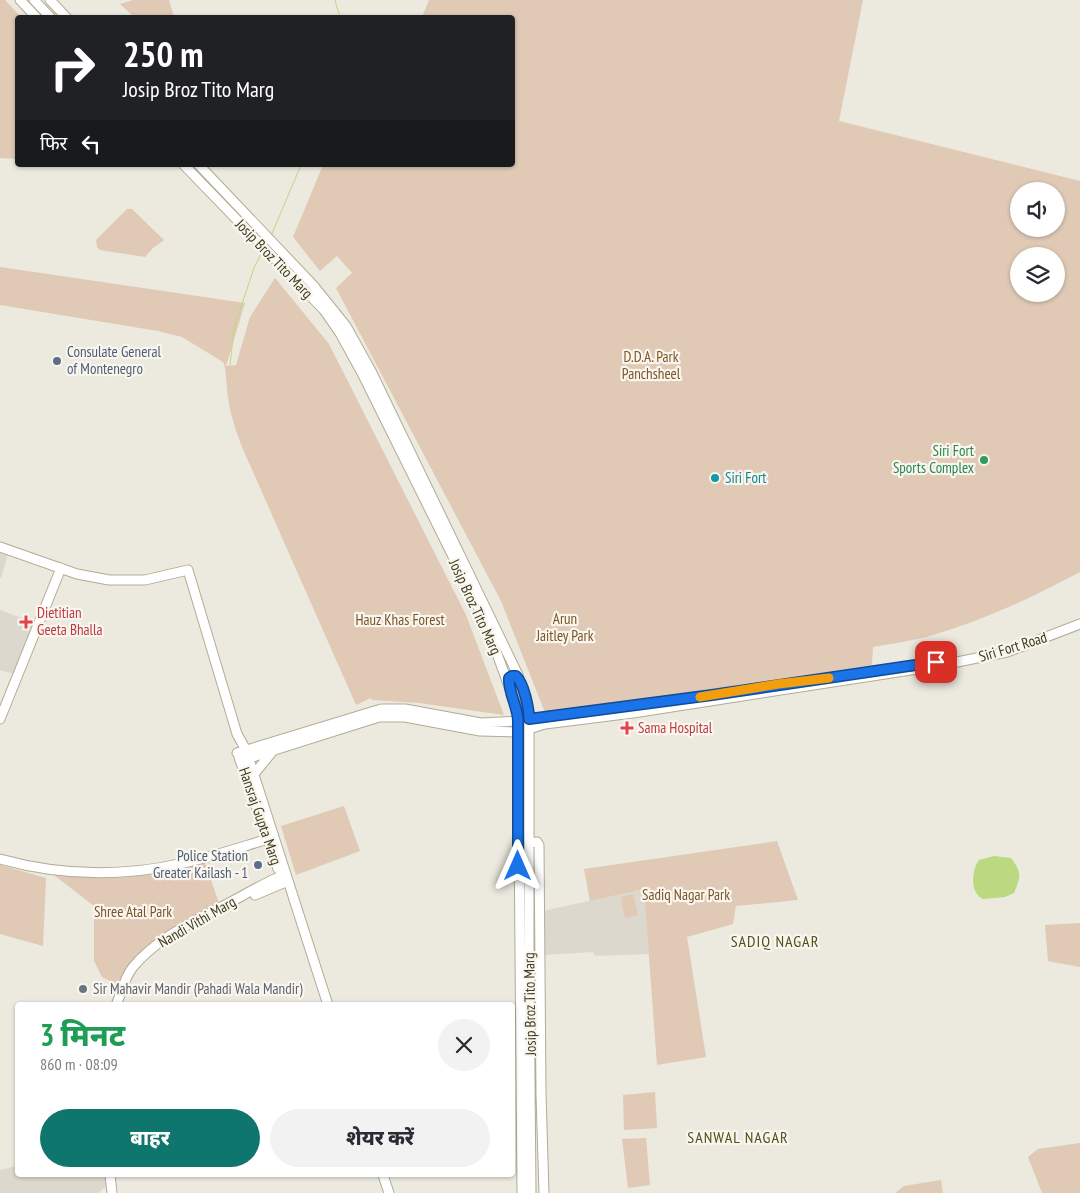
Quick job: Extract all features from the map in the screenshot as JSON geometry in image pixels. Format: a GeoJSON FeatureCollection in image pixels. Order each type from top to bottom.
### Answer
{"type":"FeatureCollection","features":[{"type":"Feature","properties":{"kind":"street"},"geometry":{"type":"LineString","coordinates":[[20,0],[34,15]]}},
{"type":"Feature","properties":{"kind":"street"},"geometry":{"type":"LineString","coordinates":[[34,0],[48,15]]}},
{"type":"Feature","properties":{"kind":"street"},"geometry":{"type":"LineString","coordinates":[[50,0],[64,15]]}},
{"type":"Feature","properties":{"kind":"street","name":"Josip Broz Tito Marg"},"geometry":{"type":"LineString","coordinates":[[186,167],[258,241],[313,285],[346,326],[372,371],[520,680],[529,711],[531,1193]]}},
{"type":"Feature","properties":{"kind":"street","name":"Josip Broz Tito Marg"},"geometry":{"type":"LineString","coordinates":[[203,167],[262,232],[277,255],[324,310],[340,333],[362,373],[485,621],[518,711],[522,1193]]}},
{"type":"Feature","properties":{"kind":"street"},"geometry":{"type":"LineString","coordinates":[[0,547],[61,568],[0,719]]}},
{"type":"Feature","properties":{"kind":"street","name":"Hansraj Gupta Marg"},"geometry":{"type":"LineString","coordinates":[[61,568],[94,578],[126,581],[145,580],[188,570],[268,839],[292,896],[327,1002]]}},
{"type":"Feature","properties":{"kind":"street","name":"Siri Fort Road"},"geometry":{"type":"LineString","coordinates":[[529,724],[702,696],[936,662],[1010,646],[1080,620]]}},
{"type":"Feature","properties":{"kind":"street","name":"Siri Fort Road"},"geometry":{"type":"LineString","coordinates":[[529,724],[545,724],[633,713],[937,666],[1007,652],[1080,624]]}},
{"type":"Feature","properties":{"kind":"street"},"geometry":{"type":"LineString","coordinates":[[509,684],[509,678],[514,675],[520,680]]}},
{"type":"Feature","properties":{"kind":"street"},"geometry":{"type":"LineString","coordinates":[[243,756],[381,709],[405,717],[480,731],[518,732]]}},
{"type":"Feature","properties":{"kind":"street"},"geometry":{"type":"LineString","coordinates":[[243,756],[274,750],[405,709],[481,723],[518,721]]}},
{"type":"Feature","properties":{"kind":"street"},"geometry":{"type":"LineString","coordinates":[[254,774],[274,750]]}},
{"type":"Feature","properties":{"kind":"street","name":"Hansraj Gupta Marg"},"geometry":{"type":"LineString","coordinates":[[243,756],[254,774],[285,878]]}},
{"type":"Feature","properties":{"kind":"street"},"geometry":{"type":"LineString","coordinates":[[0,859],[51,870],[120,872],[178,864],[268,839]]}},
{"type":"Feature","properties":{"kind":"street"},"geometry":{"type":"LineString","coordinates":[[529,843],[537,842],[539,845],[541,1094],[544,1193]]}},
{"type":"Feature","properties":{"kind":"street","name":"Nandi Vithi Marg"},"geometry":{"type":"LineString","coordinates":[[117,1002],[124,987],[124,980],[132,968],[161,941],[257,887],[285,878]]}},
{"type":"Feature","properties":{"kind":"street"},"geometry":{"type":"LineString","coordinates":[[110,1177],[112,1193]]}},
{"type":"Feature","properties":{"kind":"street"},"geometry":{"type":"LineString","coordinates":[[384,1177],[389,1193]]}},
{"type":"Feature","properties":{"kind":"shaded area"},"geometry":{"type":"Polygon","coordinates":[[[0,551],[8,554],[1,578],[0,578],[0,551]]]}},
{"type":"Feature","properties":{"kind":"shaded area"},"geometry":{"type":"Polygon","coordinates":[[[0,610],[36,623],[14,674],[0,670],[0,610]]]}},
{"type":"Feature","properties":{"kind":"shaded area"},"geometry":{"type":"Polygon","coordinates":[[[994,856],[1011,858],[1019,871],[1018,882],[1014,893],[1005,897],[983,899],[975,892],[973,875],[979,860],[994,856]]]}},
{"type":"Feature","properties":{"kind":"shaded area"},"geometry":{"type":"Polygon","coordinates":[[[644,889],[649,954],[595,956],[593,952],[544,955],[543,911],[644,889]]]}},
{"type":"Feature","properties":{"kind":"shaded area"},"geometry":{"type":"Polygon","coordinates":[[[15,1166],[15,1177],[110,1177],[111,1182],[98,1193],[0,1193],[0,1170],[15,1166]]]}},
{"type":"Feature","properties":{"kind":"green space"},"geometry":{"type":"Polygon","coordinates":[[[0,0],[5,0],[19,15],[15,15],[15,159],[0,158],[0,0]]]}},
{"type":"Feature","properties":{"kind":"green space"},"geometry":{"type":"Polygon","coordinates":[[[133,0],[169,0],[173,15],[132,15],[120,4],[133,0]]]}},
{"type":"Feature","properties":{"kind":"green space","name":"D.D.A. Park Panchsheel"},"geometry":{"type":"Polygon","coordinates":[[[429,0],[863,0],[839,121],[1080,181],[1080,572],[986,617],[926,637],[873,647],[872,665],[546,715],[501,601],[336,288],[352,273],[337,256],[320,271],[293,237],[322,167],[515,167],[515,15],[423,15],[429,0]]]}},
{"type":"Feature","properties":{"kind":"green space"},"geometry":{"type":"Polygon","coordinates":[[[127,209],[132,209],[164,240],[145,257],[100,250],[97,247],[96,240],[127,209]]]}},
{"type":"Feature","properties":{"kind":"green space","name":"Hauz Khas Forest"},"geometry":{"type":"Polygon","coordinates":[[[0,267],[245,303],[226,366],[236,365],[250,317],[275,278],[329,344],[466,615],[504,715],[419,703],[372,700],[371,698],[356,705],[235,429],[230,410],[223,362],[182,337],[158,331],[0,305],[0,267]]]}},
{"type":"Feature","properties":{"kind":"green space"},"geometry":{"type":"Polygon","coordinates":[[[344,806],[360,851],[296,875],[281,826],[344,806]]]}},
{"type":"Feature","properties":{"kind":"green space","name":"Sadiq Nagar Park"},"geometry":{"type":"Polygon","coordinates":[[[777,841],[798,900],[736,906],[733,924],[687,937],[706,1057],[657,1065],[644,889],[590,901],[584,869],[777,841]]]}},
{"type":"Feature","properties":{"kind":"green space","name":"Shree Atal Park"},"geometry":{"type":"Polygon","coordinates":[[[204,860],[220,906],[146,949],[119,985],[102,977],[94,961],[94,906],[50,872],[121,875],[204,860]]]}},
{"type":"Feature","properties":{"kind":"green space"},"geometry":{"type":"Polygon","coordinates":[[[0,865],[46,878],[43,946],[0,934],[0,865]]]}},
{"type":"Feature","properties":{"kind":"green space"},"geometry":{"type":"Polygon","coordinates":[[[633,894],[638,915],[625,918],[621,897],[633,894]]]}},
{"type":"Feature","properties":{"kind":"green space"},"geometry":{"type":"Polygon","coordinates":[[[1080,923],[1080,967],[1048,961],[1045,925],[1080,923]]]}},
{"type":"Feature","properties":{"kind":"green space"},"geometry":{"type":"Polygon","coordinates":[[[655,1092],[657,1128],[624,1130],[623,1095],[655,1092]]]}},
{"type":"Feature","properties":{"kind":"green space"},"geometry":{"type":"Polygon","coordinates":[[[646,1138],[650,1185],[628,1188],[622,1139],[646,1138]]]}},
{"type":"Feature","properties":{"kind":"green space"},"geometry":{"type":"Polygon","coordinates":[[[1080,1143],[1080,1193],[1042,1193],[1028,1157],[1038,1149],[1080,1143]]]}},
{"type":"Feature","properties":{"kind":"green space"},"geometry":{"type":"Polygon","coordinates":[[[941,1180],[943,1193],[895,1193],[904,1186],[941,1180]]]}},
{"type":"Feature","properties":{"kind":"waterway"},"geometry":{"type":"LineString","coordinates":[[335,0],[339,15]]}},
{"type":"Feature","properties":{"kind":"waterway"},"geometry":{"type":"LineString","coordinates":[[271,236],[300,167]]}},
{"type":"Feature","properties":{"kind":"waterway"},"geometry":{"type":"LineString","coordinates":[[230,365],[234,328],[254,268],[262,252]]}},
{"type":"Feature","properties":{"kind":"slow traffic"},"geometry":{"type":"LineString","coordinates":[[700,697],[829,678]]}},
{"type":"Feature","properties":{"kind":"place","name":"Consulate General of Montenegro"},"geometry":{"type":"Point","coordinates":[57,361]}},
{"type":"Feature","properties":{"kind":"place","name":"Siri Fort Sports Complex"},"geometry":{"type":"Point","coordinates":[984,460]}},
{"type":"Feature","properties":{"kind":"place","name":"Siri Fort"},"geometry":{"type":"Point","coordinates":[715,478]}},
{"type":"Feature","properties":{"kind":"place","name":"Dietitian Geeta Bhalla"},"geometry":{"type":"Point","coordinates":[26,622]}},
{"type":"Feature","properties":{"kind":"place","name":"Sama Hospital"},"geometry":{"type":"Point","coordinates":[627,728]}},
{"type":"Feature","properties":{"kind":"place","name":"Police Station Greater Kailash - 1"},"geometry":{"type":"Point","coordinates":[258,865]}},
{"type":"Feature","properties":{"kind":"place","name":"Sir Mahavir Mandir (Pahadi Wala Mandir)"},"geometry":{"type":"Point","coordinates":[83,989]}},
{"type":"Feature","properties":{"kind":"district","name":"SADIQ NAGAR"},"geometry":{"type":"Point","coordinates":[775,941]}},
{"type":"Feature","properties":{"kind":"district","name":"SANWAL NAGAR"},"geometry":{"type":"Point","coordinates":[738,1137]}},
{"type":"Feature","properties":{"kind":"route"},"geometry":{"type":"LineString","coordinates":[[518,866],[518,711],[508,681],[510,676],[514,675],[520,680],[529,711],[529,719],[536,719],[936,662]]}},
{"type":"Feature","properties":{"kind":"park label","name":"Arun Jaitley Park"},"geometry":{"type":"Point","coordinates":[565,628]}}]}
